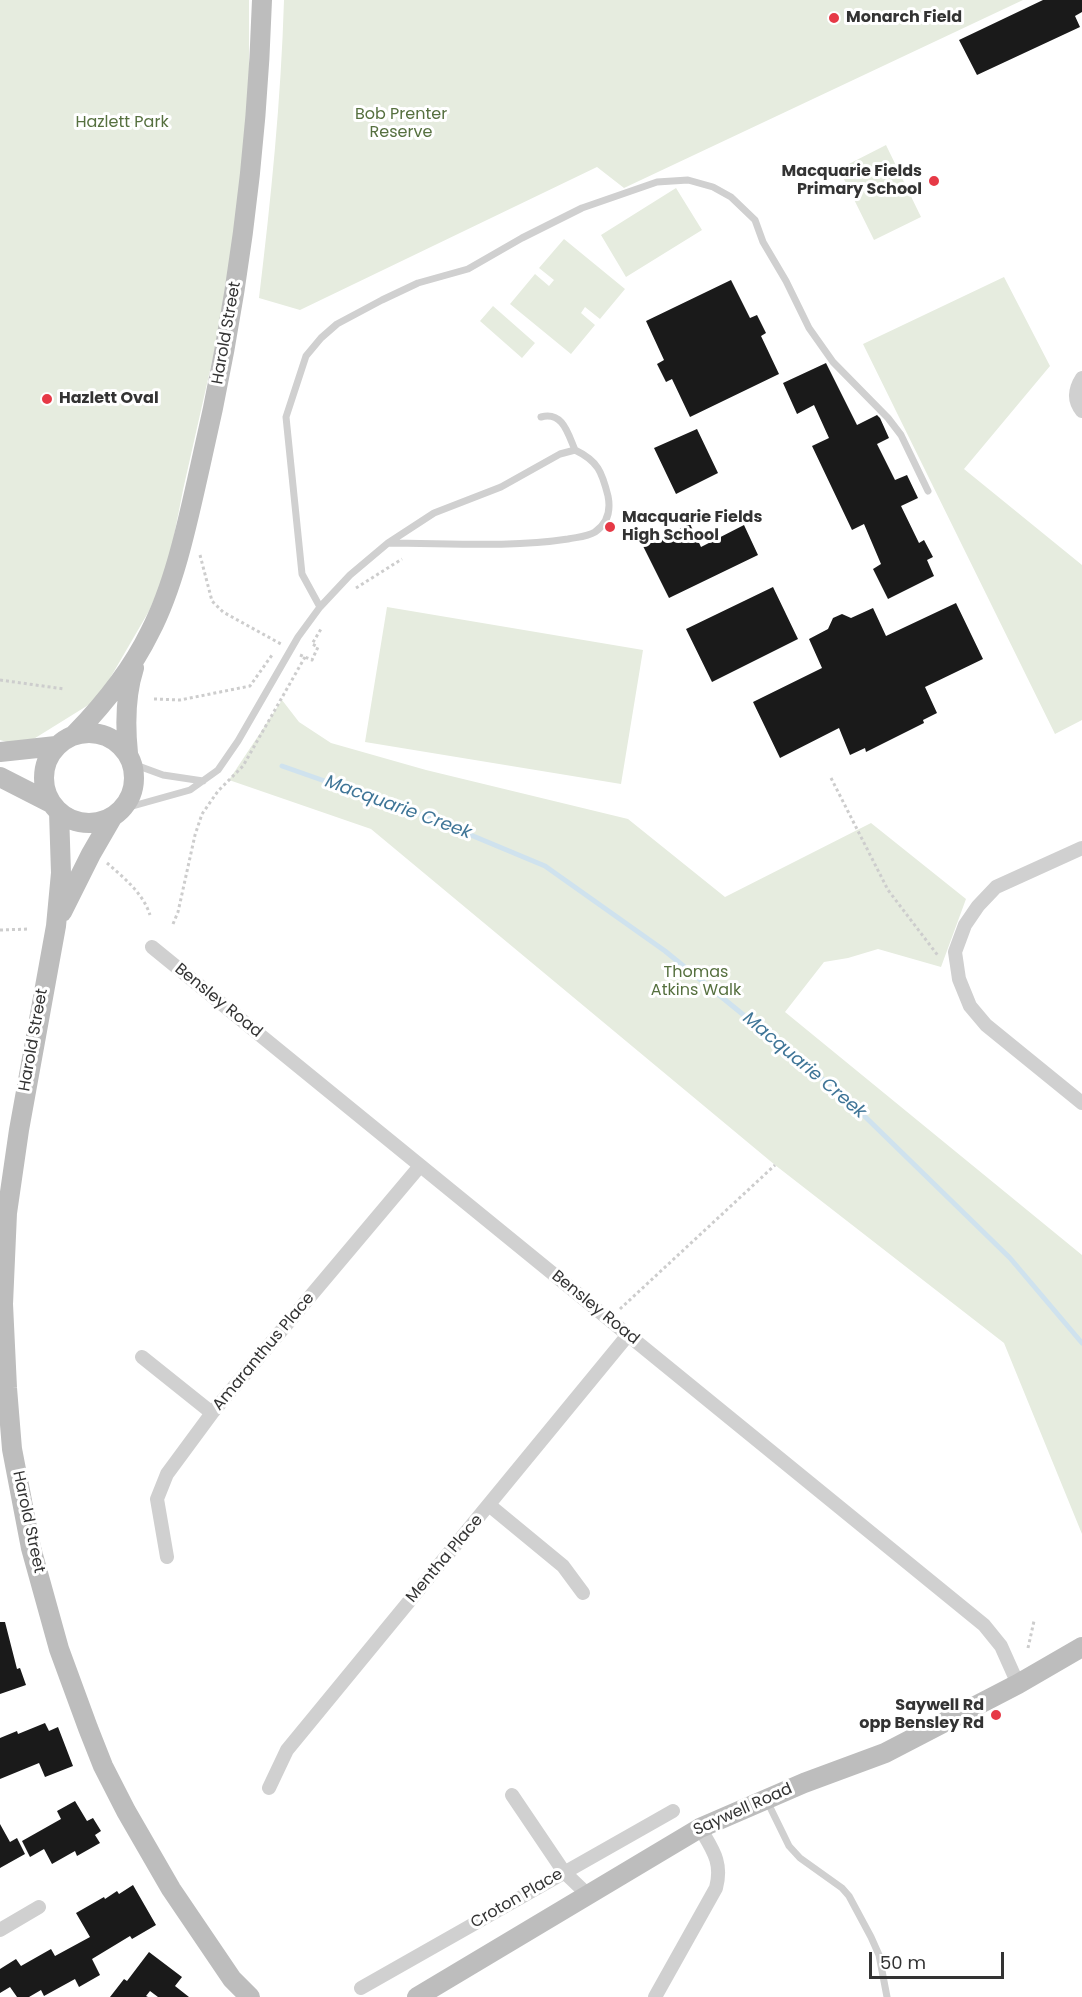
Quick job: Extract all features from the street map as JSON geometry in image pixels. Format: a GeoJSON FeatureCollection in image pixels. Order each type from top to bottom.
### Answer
{"type":"FeatureCollection","features":[{"type":"Feature","properties":{"kind":"main road","name":"Harold Street"},"geometry":{"type":"LineString","coordinates":[[75,734],[104,701],[138,654],[151,631],[167,592],[191,508],[230,325],[244,234],[260,57],[262,0]]}},
{"type":"Feature","properties":{"kind":"main road","name":"Harold Street"},"geometry":{"type":"LineString","coordinates":[[130,759],[127,701],[138,654]]}},
{"type":"Feature","properties":{"kind":"main road"},"geometry":{"type":"LineString","coordinates":[[0,752],[56,746],[75,734],[98,733],[120,744],[130,759],[135,776],[134,788],[129,799],[118,813],[103,821],[91,823],[68,818],[55,807],[0,777]]}},
{"type":"Feature","properties":{"kind":"main road"},"geometry":{"type":"LineString","coordinates":[[55,807],[46,794],[44,774],[46,764],[56,746]]}},
{"type":"Feature","properties":{"kind":"main road","name":"Harold Street"},"geometry":{"type":"LineString","coordinates":[[55,807],[61,873],[56,926],[19,1130],[8,1213],[3,1304],[12,1449],[31,1548],[59,1649],[103,1766],[126,1811],[176,1897],[232,1978],[250,1997]]}},
{"type":"Feature","properties":{"kind":"main road","name":"Harold Street"},"geometry":{"type":"LineString","coordinates":[[56,926],[91,854],[118,813]]}},
{"type":"Feature","properties":{"kind":"main road","name":"Saywell Road"},"geometry":{"type":"LineString","coordinates":[[417,1997],[700,1828],[766,1799],[885,1753],[1018,1684],[1082,1647]]}},
{"type":"Feature","properties":{"kind":"street"},"geometry":{"type":"LineString","coordinates":[[1082,378],[1075,395],[1077,405],[1082,411]]}},
{"type":"Feature","properties":{"kind":"street"},"geometry":{"type":"LineString","coordinates":[[1082,848],[996,888],[978,906],[965,925],[956,952],[959,979],[970,1006],[986,1025],[1082,1103]]}},
{"type":"Feature","properties":{"kind":"street","name":"Bensley Road"},"geometry":{"type":"LineString","coordinates":[[152,947],[984,1625],[1001,1646],[1018,1684]]}},
{"type":"Feature","properties":{"kind":"street","name":"Amaranthus Place"},"geometry":{"type":"LineString","coordinates":[[167,1557],[157,1499],[167,1474],[212,1413],[420,1166]]}},
{"type":"Feature","properties":{"kind":"street","name":"Mentha Place"},"geometry":{"type":"LineString","coordinates":[[269,1788],[287,1750],[628,1335]]}},
{"type":"Feature","properties":{"kind":"street"},"geometry":{"type":"LineString","coordinates":[[142,1357],[212,1413]]}},
{"type":"Feature","properties":{"kind":"street"},"geometry":{"type":"LineString","coordinates":[[489,1506],[563,1566],[583,1593]]}},
{"type":"Feature","properties":{"kind":"street"},"geometry":{"type":"LineString","coordinates":[[512,1795],[564,1872],[587,1894]]}},
{"type":"Feature","properties":{"kind":"street","name":"Croton Place"},"geometry":{"type":"LineString","coordinates":[[361,1988],[673,1811]]}},
{"type":"Feature","properties":{"kind":"street"},"geometry":{"type":"LineString","coordinates":[[654,1997],[716,1888],[720,1872],[719,1864],[700,1828]]}},
{"type":"Feature","properties":{"kind":"street"},"geometry":{"type":"LineString","coordinates":[[0,1930],[39,1907]]}},
{"type":"Feature","properties":{"kind":"lane"},"geometry":{"type":"LineString","coordinates":[[320,607],[302,574],[286,417],[306,356],[337,324],[418,283],[468,269],[522,238],[582,208],[657,182],[688,180],[713,187],[731,197],[755,220],[763,242],[786,280],[809,328],[833,362],[888,418],[901,435],[928,491]]}},
{"type":"Feature","properties":{"kind":"lane"},"geometry":{"type":"LineString","coordinates":[[541,417],[546,415],[554,417],[565,425],[575,450]]}},
{"type":"Feature","properties":{"kind":"lane"},"geometry":{"type":"LineString","coordinates":[[118,813],[190,790],[218,771],[298,637],[320,607],[350,575],[388,543],[434,513],[501,487],[560,454],[575,450],[587,456],[601,471],[610,512],[603,525],[593,533],[556,540],[516,543],[388,543]]}},
{"type":"Feature","properties":{"kind":"lane"},"geometry":{"type":"LineString","coordinates":[[130,759],[163,776],[203,781]]}},
{"type":"Feature","properties":{"kind":"lane"},"geometry":{"type":"LineString","coordinates":[[766,1799],[789,1846],[849,1896],[879,1955],[887,1997]]}},
{"type":"Feature","properties":{"kind":"path"},"geometry":{"type":"LineString","coordinates":[[200,555],[212,601],[223,612],[279,643]]}},
{"type":"Feature","properties":{"kind":"path"},"geometry":{"type":"LineString","coordinates":[[351,592],[402,559]]}},
{"type":"Feature","properties":{"kind":"path"},"geometry":{"type":"LineString","coordinates":[[173,924],[202,814],[218,791],[243,766],[305,657],[312,660],[318,647],[312,644],[325,622]]}},
{"type":"Feature","properties":{"kind":"path"},"geometry":{"type":"LineString","coordinates":[[154,699],[180,700],[250,686],[273,652]]}},
{"type":"Feature","properties":{"kind":"path"},"geometry":{"type":"LineString","coordinates":[[0,680],[64,689]]}},
{"type":"Feature","properties":{"kind":"path"},"geometry":{"type":"LineString","coordinates":[[831,778],[888,890],[942,961]]}},
{"type":"Feature","properties":{"kind":"path"},"geometry":{"type":"LineString","coordinates":[[106,863],[126,880],[142,899],[150,915]]}},
{"type":"Feature","properties":{"kind":"path"},"geometry":{"type":"LineString","coordinates":[[0,930],[30,929]]}},
{"type":"Feature","properties":{"kind":"path"},"geometry":{"type":"LineString","coordinates":[[609,1319],[775,1165]]}},
{"type":"Feature","properties":{"kind":"path"},"geometry":{"type":"LineString","coordinates":[[1028,1648],[1034,1621]]}},
{"type":"Feature","properties":{"kind":"green space","name":"Hazlett Park"},"geometry":{"type":"Polygon","coordinates":[[[0,0],[249,0],[249,95],[229,286],[172,546],[162,581],[149,611],[98,699],[32,740],[7,742],[0,740],[0,0]]]}},
{"type":"Feature","properties":{"kind":"green space","name":"Bob Prenter Reserve"},"geometry":{"type":"Polygon","coordinates":[[[284,0],[1023,0],[624,188],[597,167],[300,310],[259,298],[275,149],[284,0]]]}},
{"type":"Feature","properties":{"kind":"green space"},"geometry":{"type":"Polygon","coordinates":[[[886,145],[921,217],[874,240],[839,169],[886,145]]]}},
{"type":"Feature","properties":{"kind":"green space"},"geometry":{"type":"Polygon","coordinates":[[[676,188],[702,230],[626,277],[601,235],[676,188]]]}},
{"type":"Feature","properties":{"kind":"green space"},"geometry":{"type":"Polygon","coordinates":[[[564,239],[625,289],[600,319],[585,307],[581,313],[595,325],[571,354],[510,304],[535,274],[549,286],[554,280],[539,268],[564,239]]]}},
{"type":"Feature","properties":{"kind":"green space"},"geometry":{"type":"Polygon","coordinates":[[[1004,277],[1050,366],[964,469],[1082,565],[1082,720],[1055,734],[863,344],[1004,277]]]}},
{"type":"Feature","properties":{"kind":"green space"},"geometry":{"type":"Polygon","coordinates":[[[493,306],[535,343],[522,358],[480,321],[493,306]]]}},
{"type":"Feature","properties":{"kind":"green space"},"geometry":{"type":"Polygon","coordinates":[[[387,607],[643,650],[621,784],[365,742],[387,607]]]}},
{"type":"Feature","properties":{"kind":"green space","name":"Thomas Atkins Walk"},"geometry":{"type":"Polygon","coordinates":[[[282,700],[299,722],[331,743],[426,770],[628,819],[725,897],[871,823],[966,899],[941,967],[878,949],[824,962],[785,1012],[1082,1255],[1082,1534],[1004,1343],[775,1165],[371,829],[229,780],[282,700]]]}},
{"type":"Feature","properties":{"kind":"building"},"geometry":{"type":"Polygon","coordinates":[[[1043,0],[1082,0],[1082,12],[1075,16],[1080,27],[977,75],[959,40],[1043,0]]]}},
{"type":"Feature","properties":{"kind":"building"},"geometry":{"type":"Polygon","coordinates":[[[731,280],[750,318],[757,315],[766,333],[761,336],[779,374],[690,417],[672,379],[666,382],[657,364],[664,360],[646,321],[731,280]]]}},
{"type":"Feature","properties":{"kind":"building"},"geometry":{"type":"Polygon","coordinates":[[[826,363],[857,425],[877,415],[880,418],[889,438],[877,444],[895,480],[907,475],[918,498],[901,506],[919,543],[924,540],[933,557],[927,560],[934,576],[888,599],[873,569],[881,564],[864,524],[852,530],[812,446],[829,438],[814,405],[797,414],[783,383],[826,363]]]}},
{"type":"Feature","properties":{"kind":"building"},"geometry":{"type":"Polygon","coordinates":[[[697,429],[718,473],[676,494],[654,448],[697,429]]]}},
{"type":"Feature","properties":{"kind":"building"},"geometry":{"type":"Polygon","coordinates":[[[690,524],[701,547],[744,525],[758,555],[669,598],[643,546],[690,524]]]}},
{"type":"Feature","properties":{"kind":"building"},"geometry":{"type":"Polygon","coordinates":[[[773,587],[798,639],[712,682],[686,629],[773,587]]]}},
{"type":"Feature","properties":{"kind":"building"},"geometry":{"type":"Polygon","coordinates":[[[956,603],[983,659],[925,687],[937,713],[923,720],[924,723],[866,752],[865,748],[850,755],[839,728],[780,758],[753,702],[822,668],[809,639],[828,629],[833,618],[842,614],[851,618],[873,608],[886,636],[956,603]]]}},
{"type":"Feature","properties":{"kind":"building"},"geometry":{"type":"Polygon","coordinates":[[[0,1622],[5,1622],[17,1669],[20,1668],[26,1685],[0,1694],[0,1622]]]}},
{"type":"Feature","properties":{"kind":"building"},"geometry":{"type":"Polygon","coordinates":[[[45,1723],[49,1731],[58,1727],[73,1766],[45,1777],[39,1763],[0,1779],[0,1738],[17,1731],[18,1734],[45,1723]]]}},
{"type":"Feature","properties":{"kind":"building"},"geometry":{"type":"Polygon","coordinates":[[[75,1801],[87,1821],[93,1818],[101,1831],[95,1835],[100,1843],[77,1856],[75,1851],[52,1864],[44,1849],[30,1857],[22,1841],[61,1819],[57,1811],[75,1801]]]}},
{"type":"Feature","properties":{"kind":"building"},"geometry":{"type":"Polygon","coordinates":[[[0,1824],[10,1842],[17,1838],[25,1854],[0,1868],[0,1824]]]}},
{"type":"Feature","properties":{"kind":"building"},"geometry":{"type":"Polygon","coordinates":[[[133,1885],[156,1925],[132,1939],[130,1936],[92,1959],[100,1975],[79,1987],[75,1979],[44,1996],[41,1990],[29,1997],[17,1997],[10,1987],[0,1993],[0,1969],[16,1959],[21,1966],[51,1949],[55,1956],[90,1937],[76,1913],[104,1897],[105,1899],[117,1891],[119,1894],[133,1885]]]}},
{"type":"Feature","properties":{"kind":"building"},"geometry":{"type":"Polygon","coordinates":[[[149,1952],[182,1977],[175,1986],[189,1997],[158,1997],[150,1991],[146,1996],[148,1997],[110,1997],[124,1979],[127,1981],[149,1952]]]}},
{"type":"Feature","properties":{"kind":"waterway","name":"Macquarie Creek"},"geometry":{"type":"LineString","coordinates":[[282,766],[430,818],[545,866],[665,951],[848,1100],[1010,1258],[1082,1343]]}},
{"type":"Feature","properties":{"kind":"place","name":"Monarch Field"},"geometry":{"type":"Point","coordinates":[834,18]}},
{"type":"Feature","properties":{"kind":"place","name":"Macquarie Fields Primary School"},"geometry":{"type":"Point","coordinates":[934,181]}},
{"type":"Feature","properties":{"kind":"place","name":"Hazlett Oval"},"geometry":{"type":"Point","coordinates":[47,399]}},
{"type":"Feature","properties":{"kind":"place","name":"Macquarie Fields High School"},"geometry":{"type":"Point","coordinates":[610,527]}},
{"type":"Feature","properties":{"kind":"place","name":"Saywell Rd opp Bensley Rd"},"geometry":{"type":"Point","coordinates":[996,1715]}}]}
